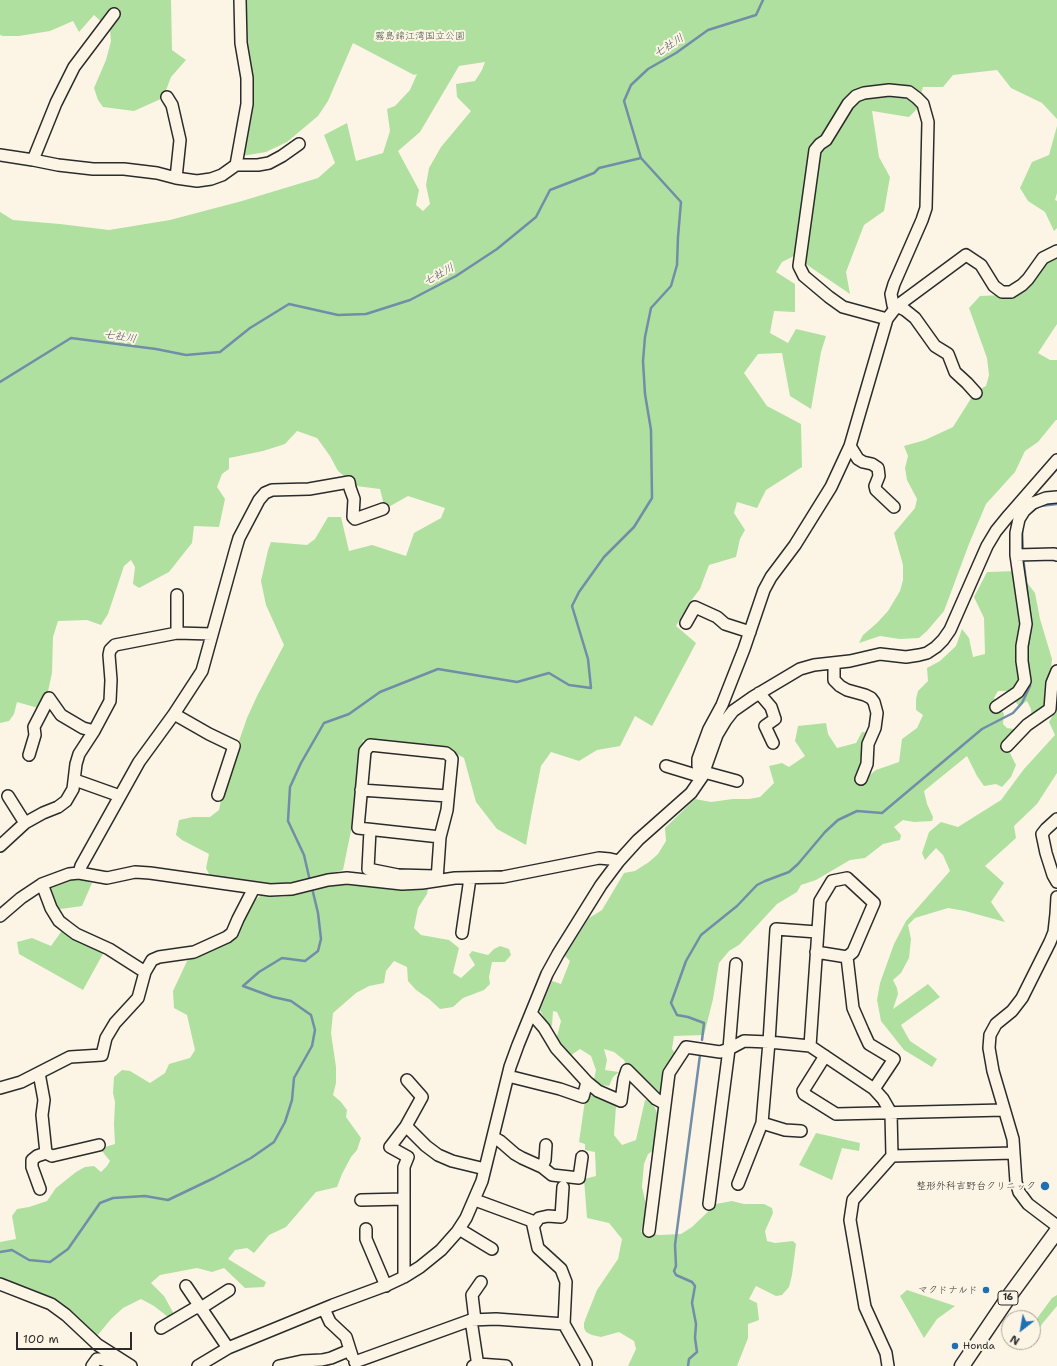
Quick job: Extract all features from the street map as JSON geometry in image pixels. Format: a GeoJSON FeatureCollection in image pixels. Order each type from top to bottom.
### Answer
{"type":"FeatureCollection","features":[{"type":"Feature","properties":{"kind":"main road","name":"16"},"geometry":{"type":"LineString","coordinates":[[962,1366],[997,1314],[1057,1231]]}},
{"type":"Feature","properties":{"kind":"main road","name":"16"},"geometry":{"type":"LineString","coordinates":[[973,1366],[995,1331],[1057,1244]]}},
{"type":"Feature","properties":{"kind":"street"},"geometry":{"type":"LineString","coordinates":[[236,165],[247,104],[247,78],[241,42],[240,0]]}},
{"type":"Feature","properties":{"kind":"street"},"geometry":{"type":"LineString","coordinates":[[33,160],[56,103],[74,67],[114,14]]}},
{"type":"Feature","properties":{"kind":"street"},"geometry":{"type":"LineString","coordinates":[[887,319],[843,307],[804,276],[799,266],[815,150],[826,140],[848,104],[856,96],[864,93],[889,90],[909,92],[917,98],[923,104],[928,122],[926,208],[894,284],[891,294],[893,306],[905,310],[915,318],[936,346],[948,354],[955,372],[968,383],[976,393]]}},
{"type":"Feature","properties":{"kind":"street"},"geometry":{"type":"LineString","coordinates":[[168,98],[172,105],[180,140],[176,178]]}},
{"type":"Feature","properties":{"kind":"street"},"geometry":{"type":"LineString","coordinates":[[0,155],[58,165],[93,169],[124,169],[197,180],[211,179],[222,175],[236,165],[269,163],[299,144]]}},
{"type":"Feature","properties":{"kind":"street"},"geometry":{"type":"LineString","coordinates":[[703,774],[698,766],[698,759],[710,725],[722,705],[750,632],[764,590],[791,551],[831,486],[850,446],[887,319],[896,307],[966,256],[981,265],[994,286],[1002,292],[1011,292],[1028,279],[1043,258],[1057,251]]}},
{"type":"Feature","properties":{"kind":"street"},"geometry":{"type":"LineString","coordinates":[[850,446],[858,460],[872,464],[878,468],[879,476],[875,486],[876,490],[894,506]]}},
{"type":"Feature","properties":{"kind":"street"},"geometry":{"type":"LineString","coordinates":[[198,1366],[228,1348],[324,1309],[386,1286],[404,1277],[432,1259],[459,1228],[475,1200],[482,1181],[508,1076],[518,1045],[547,974],[601,885],[619,861],[638,840],[688,796],[703,774],[717,735],[733,711],[759,693],[800,669],[814,665],[850,661],[880,654],[906,657],[919,655],[927,653],[936,647],[950,630],[987,546],[996,531],[1057,460]]}},
{"type":"Feature","properties":{"kind":"street"},"geometry":{"type":"LineString","coordinates":[[79,873],[81,866],[139,762],[174,714],[202,671],[239,538],[259,500],[265,493],[272,490],[309,489],[349,482],[354,499],[353,518],[355,519],[383,509]]}},
{"type":"Feature","properties":{"kind":"street"},"geometry":{"type":"LineString","coordinates":[[996,707],[1018,692],[1025,681],[1022,661],[1022,646],[1026,624],[1016,555],[1016,533],[1019,519],[1024,511],[1033,503],[1046,498],[1057,497]]}},
{"type":"Feature","properties":{"kind":"street"},"geometry":{"type":"LineString","coordinates":[[1016,555],[1057,555]]}},
{"type":"Feature","properties":{"kind":"street"},"geometry":{"type":"LineString","coordinates":[[177,595],[177,633]]}},
{"type":"Feature","properties":{"kind":"street"},"geometry":{"type":"LineString","coordinates":[[686,623],[695,607],[717,617],[725,624],[750,632]]}},
{"type":"Feature","properties":{"kind":"street"},"geometry":{"type":"LineString","coordinates":[[0,846],[25,823],[58,808],[66,801],[73,788],[76,764],[79,754],[94,731],[110,701],[111,680],[109,655],[110,650],[114,645],[177,633],[212,634]]}},
{"type":"Feature","properties":{"kind":"street"},"geometry":{"type":"LineString","coordinates":[[834,663],[834,680],[847,690],[871,698],[874,702],[877,713],[875,728],[868,744],[867,764],[861,779]]}},
{"type":"Feature","properties":{"kind":"street"},"geometry":{"type":"LineString","coordinates":[[1007,746],[1027,725],[1050,709],[1052,683],[1057,671]]}},
{"type":"Feature","properties":{"kind":"street"},"geometry":{"type":"LineString","coordinates":[[759,693],[771,707],[775,719],[766,726],[773,743]]}},
{"type":"Feature","properties":{"kind":"street"},"geometry":{"type":"LineString","coordinates":[[29,755],[35,735],[34,727],[49,698],[61,715],[83,728],[94,731]]}},
{"type":"Feature","properties":{"kind":"street"},"geometry":{"type":"LineString","coordinates":[[174,714],[234,746],[218,795]]}},
{"type":"Feature","properties":{"kind":"street"},"geometry":{"type":"LineString","coordinates":[[438,878],[440,837],[447,810],[452,759],[446,753],[370,745],[365,751],[358,828],[440,837]]}},
{"type":"Feature","properties":{"kind":"street"},"geometry":{"type":"LineString","coordinates":[[666,766],[737,781]]}},
{"type":"Feature","properties":{"kind":"street"},"geometry":{"type":"LineString","coordinates":[[75,780],[120,796]]}},
{"type":"Feature","properties":{"kind":"street"},"geometry":{"type":"LineString","coordinates":[[361,790],[448,796]]}},
{"type":"Feature","properties":{"kind":"street"},"geometry":{"type":"LineString","coordinates":[[8,796],[25,823]]}},
{"type":"Feature","properties":{"kind":"street"},"geometry":{"type":"LineString","coordinates":[[1057,819],[1042,834],[1046,853],[1057,882]]}},
{"type":"Feature","properties":{"kind":"street"},"geometry":{"type":"LineString","coordinates":[[370,830],[368,869],[398,875],[438,878],[503,877],[599,858],[619,861]]}},
{"type":"Feature","properties":{"kind":"street"},"geometry":{"type":"LineString","coordinates":[[0,916],[21,898],[42,884],[69,874],[79,873],[107,878],[136,872],[150,873],[270,890],[292,889],[328,880],[347,878],[402,884],[422,884],[438,878]]}},
{"type":"Feature","properties":{"kind":"street"},"geometry":{"type":"LineString","coordinates":[[462,933],[470,878]]}},
{"type":"Feature","properties":{"kind":"street"},"geometry":{"type":"LineString","coordinates":[[810,1046],[817,932],[820,901],[832,881],[847,878],[874,903],[853,952],[847,957],[816,952]]}},
{"type":"Feature","properties":{"kind":"street"},"geometry":{"type":"LineString","coordinates":[[42,884],[51,908],[59,921],[76,934],[109,949],[145,972]]}},
{"type":"Feature","properties":{"kind":"street"},"geometry":{"type":"LineString","coordinates":[[0,1088],[21,1082],[70,1057],[102,1055],[106,1038],[115,1023],[138,998],[145,972],[152,960],[160,957],[194,952],[227,937],[232,932],[254,888]]}},
{"type":"Feature","properties":{"kind":"street"},"geometry":{"type":"LineString","coordinates":[[1057,897],[1054,932],[1050,942],[1022,998],[1012,1011],[996,1024],[990,1035],[989,1048],[993,1071],[1013,1139],[1016,1182],[1019,1192],[1028,1204],[1057,1226]]}},
{"type":"Feature","properties":{"kind":"street"},"geometry":{"type":"LineString","coordinates":[[738,1184],[762,1123],[776,929],[817,932]]}},
{"type":"Feature","properties":{"kind":"street"},"geometry":{"type":"LineString","coordinates":[[847,957],[853,1008],[863,1031],[869,1044],[894,1059],[874,1089]]}},
{"type":"Feature","properties":{"kind":"street"},"geometry":{"type":"LineString","coordinates":[[709,1204],[729,1049],[736,964]]}},
{"type":"Feature","properties":{"kind":"street"},"geometry":{"type":"LineString","coordinates":[[531,1013],[544,1028],[556,1048],[587,1082],[598,1091],[621,1101],[624,1079],[627,1070],[656,1099],[665,1104]]}},
{"type":"Feature","properties":{"kind":"street"},"geometry":{"type":"LineString","coordinates":[[649,1231],[669,1073],[686,1047],[720,1052],[744,1041],[810,1046],[874,1089],[883,1099],[891,1113],[892,1156],[853,1200],[850,1216],[865,1306],[886,1353],[888,1366]]}},
{"type":"Feature","properties":{"kind":"street"},"geometry":{"type":"LineString","coordinates":[[825,1056],[803,1091],[804,1094],[836,1114],[1004,1110]]}},
{"type":"Feature","properties":{"kind":"street"},"geometry":{"type":"LineString","coordinates":[[39,1073],[44,1100],[42,1115],[46,1154]]}},
{"type":"Feature","properties":{"kind":"street"},"geometry":{"type":"LineString","coordinates":[[508,1076],[560,1088],[583,1097],[587,1082]]}},
{"type":"Feature","properties":{"kind":"street"},"geometry":{"type":"LineString","coordinates":[[404,1277],[404,1167],[408,1157],[390,1146],[406,1126],[422,1096],[407,1080]]}},
{"type":"Feature","properties":{"kind":"street"},"geometry":{"type":"LineString","coordinates":[[762,1123],[785,1130],[801,1131]]}},
{"type":"Feature","properties":{"kind":"street"},"geometry":{"type":"LineString","coordinates":[[406,1126],[426,1146],[438,1155],[452,1161],[485,1169]]}},
{"type":"Feature","properties":{"kind":"street"},"geometry":{"type":"LineString","coordinates":[[493,1136],[522,1158],[542,1167],[552,1176],[579,1178],[582,1157]]}},
{"type":"Feature","properties":{"kind":"street"},"geometry":{"type":"LineString","coordinates":[[40,1189],[32,1167],[32,1160],[37,1156],[46,1154],[52,1156],[99,1145]]}},
{"type":"Feature","properties":{"kind":"street"},"geometry":{"type":"LineString","coordinates":[[542,1167],[545,1160],[546,1145]]}},
{"type":"Feature","properties":{"kind":"street"},"geometry":{"type":"LineString","coordinates":[[892,1156],[1014,1153]]}},
{"type":"Feature","properties":{"kind":"street"},"geometry":{"type":"LineString","coordinates":[[534,1225],[539,1218],[548,1216],[561,1217],[563,1187]]}},
{"type":"Feature","properties":{"kind":"street"},"geometry":{"type":"LineString","coordinates":[[361,1200],[404,1199]]}},
{"type":"Feature","properties":{"kind":"street"},"geometry":{"type":"LineString","coordinates":[[475,1200],[532,1221],[538,1248],[560,1269],[566,1282],[564,1324],[586,1363],[586,1366]]}},
{"type":"Feature","properties":{"kind":"street"},"geometry":{"type":"LineString","coordinates":[[459,1228],[492,1249]]}},
{"type":"Feature","properties":{"kind":"street"},"geometry":{"type":"LineString","coordinates":[[366,1229],[366,1239],[386,1286]]}},
{"type":"Feature","properties":{"kind":"street"},"geometry":{"type":"LineString","coordinates":[[481,1282],[472,1295],[476,1365],[506,1366]]}},
{"type":"Feature","properties":{"kind":"street"},"geometry":{"type":"LineString","coordinates":[[0,1284],[51,1304],[66,1315],[98,1345],[129,1364]]}},
{"type":"Feature","properties":{"kind":"street"},"geometry":{"type":"LineString","coordinates":[[186,1286],[228,1348]]}},
{"type":"Feature","properties":{"kind":"street"},"geometry":{"type":"LineString","coordinates":[[162,1328],[195,1308],[201,1308],[229,1290]]}},
{"type":"Feature","properties":{"kind":"street"},"geometry":{"type":"LineString","coordinates":[[324,1309],[330,1322],[346,1337],[353,1364],[473,1320],[496,1319],[564,1324]]}},
{"type":"Feature","properties":{"kind":"street"},"geometry":{"type":"LineString","coordinates":[[279,1366],[302,1361],[331,1358],[350,1350]]}},
{"type":"Feature","properties":{"kind":"street"},"geometry":{"type":"LineString","coordinates":[[92,1366],[95,1361],[100,1359],[120,1365],[129,1364]]}},
{"type":"Feature","properties":{"kind":"green space"},"geometry":{"type":"Polygon","coordinates":[[[0,0],[171,0],[172,50],[186,60],[171,77],[163,98],[134,111],[103,107],[98,100],[94,88],[106,60],[111,41],[110,30],[94,15],[79,32],[73,21],[50,31],[19,36],[3,36],[0,35],[0,0]]]}},
{"type":"Feature","properties":{"kind":"green space","name":"霧島錦江湾国立公園"},"geometry":{"type":"Polygon","coordinates":[[[243,0],[1057,0],[1057,119],[1042,103],[1011,88],[997,70],[953,75],[943,87],[923,87],[917,109],[909,117],[872,111],[879,157],[890,177],[884,211],[864,225],[846,272],[850,294],[794,256],[782,262],[776,272],[795,284],[795,312],[774,311],[770,333],[788,343],[796,329],[826,336],[821,352],[811,409],[790,396],[782,353],[758,354],[744,373],[767,406],[801,424],[802,467],[766,490],[757,508],[737,502],[734,513],[745,530],[740,539],[736,557],[709,565],[700,589],[690,602],[676,626],[696,643],[652,726],[635,716],[620,746],[597,750],[579,761],[551,752],[541,766],[526,845],[497,829],[476,802],[464,758],[448,749],[398,742],[363,740],[358,764],[355,811],[343,870],[319,877],[279,885],[210,876],[206,868],[209,854],[182,840],[176,835],[179,820],[193,817],[210,817],[219,810],[224,784],[247,718],[284,645],[266,605],[261,581],[271,542],[307,545],[315,539],[328,517],[341,517],[349,551],[372,545],[406,556],[414,533],[441,518],[445,508],[408,496],[385,509],[380,489],[356,486],[338,471],[330,456],[317,438],[297,431],[285,444],[263,451],[229,458],[229,469],[222,474],[217,487],[225,499],[219,527],[194,526],[192,543],[169,572],[139,588],[133,584],[135,567],[131,560],[124,566],[108,614],[101,625],[87,620],[58,621],[53,637],[52,673],[47,696],[38,708],[17,702],[14,714],[9,721],[0,723],[0,212],[13,220],[109,230],[170,220],[242,201],[318,178],[335,163],[324,135],[347,123],[356,161],[383,153],[390,131],[387,109],[395,106],[410,90],[417,74],[414,75],[353,43],[328,101],[318,116],[287,142],[266,152],[242,156],[250,122],[251,93],[243,0]],[[485,62],[459,66],[420,132],[398,151],[419,190],[416,205],[423,211],[430,204],[426,185],[429,168],[441,147],[471,111],[457,97],[456,84],[475,81],[485,62]]]}},
{"type":"Feature","properties":{"kind":"green space"},"geometry":{"type":"Polygon","coordinates":[[[1057,126],[1057,193],[1055,200],[1057,201],[1057,228],[1054,231],[1045,212],[1028,201],[1020,188],[1032,162],[1049,155],[1057,126]]]}},
{"type":"Feature","properties":{"kind":"green space"},"geometry":{"type":"Polygon","coordinates":[[[1057,247],[1057,324],[1038,353],[1050,360],[1057,360],[1057,420],[1038,442],[1025,451],[1015,472],[986,504],[969,544],[944,611],[927,631],[919,638],[900,639],[880,636],[859,643],[863,635],[888,611],[900,591],[903,580],[903,565],[894,533],[915,508],[917,499],[907,480],[905,468],[908,456],[904,446],[925,440],[953,427],[975,392],[986,386],[989,375],[987,358],[969,308],[980,296],[1003,295],[1057,247]]]}},
{"type":"Feature","properties":{"kind":"green space"},"geometry":{"type":"Polygon","coordinates":[[[1018,571],[1035,593],[1040,619],[1052,659],[1048,708],[1032,721],[1031,709],[1027,701],[1019,706],[1006,691],[998,691],[994,698],[1004,714],[1003,724],[1007,728],[1026,731],[1010,753],[1016,765],[1011,777],[1002,787],[996,784],[984,786],[967,756],[924,791],[927,804],[933,817],[932,821],[914,822],[903,820],[894,827],[901,835],[900,840],[883,844],[865,858],[850,860],[816,880],[801,885],[797,892],[777,904],[739,945],[729,951],[719,963],[713,999],[704,1035],[674,1036],[672,1049],[676,1054],[674,1060],[666,1065],[662,1071],[664,1095],[628,1069],[624,1060],[614,1052],[604,1049],[607,1060],[605,1070],[619,1072],[613,1077],[609,1086],[593,1084],[596,1070],[591,1056],[580,1049],[567,1058],[555,1044],[561,1021],[557,1012],[553,1011],[552,1026],[547,1024],[540,1010],[552,981],[561,984],[570,961],[565,956],[589,918],[602,910],[624,873],[635,871],[658,854],[666,841],[665,828],[695,799],[711,802],[760,797],[774,783],[769,766],[782,763],[789,767],[805,756],[795,741],[798,726],[826,723],[828,734],[837,748],[856,743],[862,732],[870,733],[866,778],[876,770],[899,762],[902,739],[917,728],[923,715],[916,710],[916,699],[918,691],[928,681],[927,668],[940,661],[956,646],[962,629],[969,638],[973,657],[985,654],[984,618],[974,597],[987,572],[1018,571]]]}},
{"type":"Feature","properties":{"kind":"green space"},"geometry":{"type":"Polygon","coordinates":[[[1057,690],[1057,773],[1037,804],[1014,826],[1016,838],[985,866],[1004,883],[991,902],[1005,922],[948,908],[915,918],[908,925],[911,939],[909,958],[901,973],[893,980],[898,994],[893,1009],[928,984],[940,997],[901,1025],[910,1041],[937,1059],[932,1067],[904,1050],[881,1021],[877,1000],[880,983],[894,944],[906,921],[950,871],[943,855],[936,848],[925,860],[922,853],[929,832],[941,822],[958,827],[1001,800],[1024,769],[1055,735],[1049,722],[1053,715],[1053,701],[1057,690]]]}},
{"type":"Feature","properties":{"kind":"green space"},"geometry":{"type":"Polygon","coordinates":[[[69,880],[83,880],[92,883],[82,906],[54,910],[46,888],[69,880]]]}},
{"type":"Feature","properties":{"kind":"green space"},"geometry":{"type":"Polygon","coordinates":[[[329,885],[424,886],[428,889],[427,894],[418,908],[414,928],[421,935],[449,940],[459,948],[453,973],[461,978],[475,965],[469,955],[472,951],[488,955],[500,946],[509,949],[511,955],[505,962],[492,962],[489,977],[490,984],[484,990],[463,998],[453,1007],[440,1009],[416,990],[408,981],[407,967],[394,961],[386,971],[384,983],[369,986],[356,993],[333,1013],[331,1033],[336,1067],[336,1083],[333,1095],[347,1110],[346,1117],[361,1138],[357,1150],[351,1157],[337,1187],[316,1192],[286,1227],[269,1235],[254,1253],[247,1248],[235,1250],[228,1259],[266,1282],[264,1287],[245,1288],[224,1268],[212,1272],[197,1268],[160,1275],[151,1283],[164,1296],[174,1314],[168,1317],[154,1306],[141,1299],[123,1308],[111,1319],[97,1336],[89,1334],[0,1279],[0,1242],[16,1239],[12,1216],[17,1209],[47,1201],[56,1188],[76,1172],[85,1167],[94,1166],[101,1172],[110,1161],[102,1151],[105,1147],[115,1144],[115,1102],[113,1093],[114,1077],[122,1070],[130,1071],[150,1083],[165,1073],[169,1064],[190,1058],[195,1050],[187,1015],[174,1008],[173,991],[188,959],[201,955],[206,950],[234,936],[248,906],[261,895],[282,897],[296,895],[329,885]]]}},
{"type":"Feature","properties":{"kind":"green space"},"geometry":{"type":"Polygon","coordinates":[[[63,929],[104,952],[83,990],[19,954],[17,942],[32,938],[51,946],[63,929]]]}},
{"type":"Feature","properties":{"kind":"green space"},"geometry":{"type":"Polygon","coordinates":[[[586,1093],[616,1106],[614,1135],[622,1145],[636,1140],[645,1100],[652,1101],[658,1115],[656,1149],[648,1154],[644,1164],[642,1187],[647,1209],[641,1232],[659,1235],[681,1234],[692,1227],[716,1204],[732,1201],[744,1204],[764,1204],[772,1208],[773,1213],[765,1231],[767,1241],[775,1243],[793,1241],[796,1244],[789,1287],[782,1295],[776,1296],[756,1286],[749,1299],[757,1303],[759,1320],[748,1324],[748,1338],[737,1366],[628,1366],[636,1349],[634,1341],[619,1332],[601,1337],[586,1332],[584,1323],[587,1315],[597,1290],[618,1259],[622,1239],[609,1223],[587,1218],[584,1179],[596,1176],[595,1152],[585,1150],[585,1144],[579,1142],[586,1093]]]}},
{"type":"Feature","properties":{"kind":"green space"},"geometry":{"type":"Polygon","coordinates":[[[816,1133],[860,1143],[859,1151],[842,1148],[832,1180],[799,1165],[816,1133]]]}},
{"type":"Feature","properties":{"kind":"green space"},"geometry":{"type":"Polygon","coordinates":[[[907,1290],[955,1306],[937,1319],[924,1338],[900,1296],[907,1290]]]}},
{"type":"Feature","properties":{"kind":"green space"},"geometry":{"type":"Polygon","coordinates":[[[1057,1295],[1057,1306],[1041,1326],[1041,1313],[1052,1298],[1057,1295]]]}},
{"type":"Feature","properties":{"kind":"waterway","name":"七社川"},"geometry":{"type":"LineString","coordinates":[[0,382],[71,338],[156,349],[186,355],[220,352],[250,328],[289,304],[338,315],[366,314],[410,300],[456,276],[497,249],[536,217],[550,190],[594,173],[599,168],[641,158],[624,101],[631,85],[648,69],[676,53],[708,30],[756,15],[763,0]]}},
{"type":"Feature","properties":{"kind":"waterway"},"geometry":{"type":"LineString","coordinates":[[310,881],[304,855],[288,821],[290,787],[301,763],[324,723],[349,714],[380,692],[438,669],[517,682],[549,673],[569,685],[591,688],[588,659],[572,606],[579,592],[604,557],[634,527],[652,498],[651,430],[645,394],[643,361],[645,337],[651,308],[671,286],[677,265],[681,202],[641,158]]}},
{"type":"Feature","properties":{"kind":"waterway"},"geometry":{"type":"LineString","coordinates":[[1033,510],[1040,506],[1057,504]]}},
{"type":"Feature","properties":{"kind":"waterway"},"geometry":{"type":"LineString","coordinates":[[1022,529],[1023,552]]}},
{"type":"Feature","properties":{"kind":"waterway"},"geometry":{"type":"LineString","coordinates":[[1023,557],[1031,623]]}},
{"type":"Feature","properties":{"kind":"waterway"},"geometry":{"type":"LineString","coordinates":[[702,1040],[704,1023],[688,1017],[677,1015],[671,1003],[686,961],[701,935],[737,906],[757,885],[789,872],[798,864],[825,832],[838,820],[857,811],[882,813],[982,729],[1013,713],[1022,703],[1030,686],[1027,654],[1029,636]]}},
{"type":"Feature","properties":{"kind":"waterway"},"geometry":{"type":"LineString","coordinates":[[0,1252],[12,1250],[29,1260],[50,1262],[68,1249],[100,1203],[113,1198],[145,1196],[168,1200],[251,1158],[274,1142],[285,1122],[292,1100],[294,1078],[312,1046],[315,1030],[311,1015],[291,1001],[273,997],[243,986],[259,972],[282,958],[305,961],[318,951],[321,939],[318,913],[312,888]]}},
{"type":"Feature","properties":{"kind":"waterway"},"geometry":{"type":"LineString","coordinates":[[688,1366],[689,1359],[697,1352],[695,1338],[696,1324],[692,1303],[695,1286],[692,1282],[676,1275],[674,1271],[676,1266],[675,1245],[700,1055]]}},
{"type":"Feature","properties":{"kind":"place","name":"整形外科吉野台クリニック"},"geometry":{"type":"Point","coordinates":[1045,1186]}},
{"type":"Feature","properties":{"kind":"place","name":"マクドナルド"},"geometry":{"type":"Point","coordinates":[986,1290]}},
{"type":"Feature","properties":{"kind":"place","name":"Honda"},"geometry":{"type":"Point","coordinates":[955,1346]}}]}
